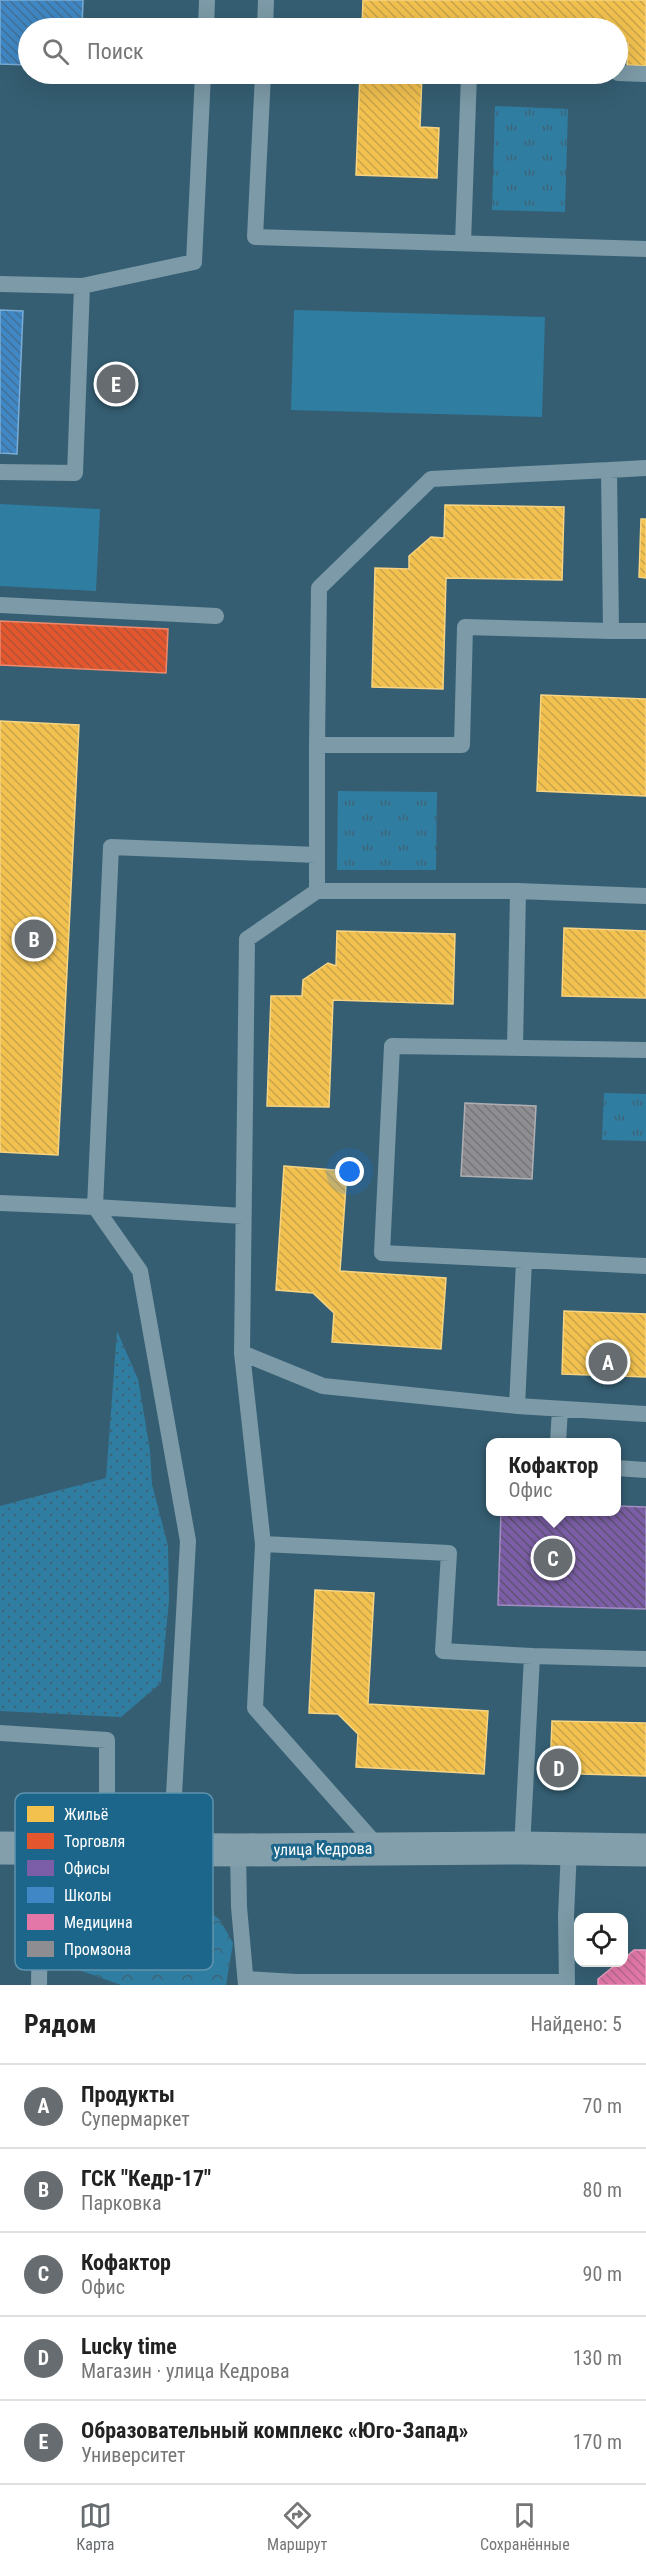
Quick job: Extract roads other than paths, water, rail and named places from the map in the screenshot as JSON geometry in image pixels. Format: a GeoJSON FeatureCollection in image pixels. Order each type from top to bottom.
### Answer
{"type":"FeatureCollection","features":[{"type":"Feature","properties":{"kind":"street","name":"улица Кедрова"},"geometry":{"type":"LineString","coordinates":[[0,1848],[15,1849]]}},
{"type":"Feature","properties":{"kind":"street","name":"улица Кедрова"},"geometry":{"type":"LineString","coordinates":[[213,1850],[522,1848],[646,1850]]}},
{"type":"Feature","properties":{"kind":"lane"},"geometry":{"type":"LineString","coordinates":[[206,18],[207,0]]}},
{"type":"Feature","properties":{"kind":"lane"},"geometry":{"type":"LineString","coordinates":[[265,18],[266,0]]}},
{"type":"Feature","properties":{"kind":"lane"},"geometry":{"type":"LineString","coordinates":[[628,73],[646,74]]}},
{"type":"Feature","properties":{"kind":"lane"},"geometry":{"type":"LineString","coordinates":[[0,284],[82,286],[194,262],[203,84]]}},
{"type":"Feature","properties":{"kind":"lane"},"geometry":{"type":"LineString","coordinates":[[263,84],[255,237],[646,249]]}},
{"type":"Feature","properties":{"kind":"lane"},"geometry":{"type":"LineString","coordinates":[[463,243],[469,84]]}},
{"type":"Feature","properties":{"kind":"lane"},"geometry":{"type":"LineString","coordinates":[[0,472],[75,473],[82,286]]}},
{"type":"Feature","properties":{"kind":"lane"},"geometry":{"type":"LineString","coordinates":[[317,891],[319,588],[431,479],[646,468]]}},
{"type":"Feature","properties":{"kind":"lane"},"geometry":{"type":"LineString","coordinates":[[609,470],[611,631]]}},
{"type":"Feature","properties":{"kind":"lane"},"geometry":{"type":"LineString","coordinates":[[0,605],[216,616]]}},
{"type":"Feature","properties":{"kind":"lane"},"geometry":{"type":"LineString","coordinates":[[317,746],[462,745],[465,627],[646,631]]}},
{"type":"Feature","properties":{"kind":"lane"},"geometry":{"type":"LineString","coordinates":[[174,1793],[188,1541],[140,1271],[95,1207],[111,847],[316,855]]}},
{"type":"Feature","properties":{"kind":"lane"},"geometry":{"type":"LineString","coordinates":[[380,1849],[255,1708],[263,1544],[242,1353],[247,939],[317,891],[518,891],[646,896]]}},
{"type":"Feature","properties":{"kind":"lane"},"geometry":{"type":"LineString","coordinates":[[515,1047],[518,891]]}},
{"type":"Feature","properties":{"kind":"lane"},"geometry":{"type":"LineString","coordinates":[[646,1050],[392,1046],[382,1252],[646,1266]]}},
{"type":"Feature","properties":{"kind":"lane"},"geometry":{"type":"LineString","coordinates":[[0,1203],[243,1216]]}},
{"type":"Feature","properties":{"kind":"lane"},"geometry":{"type":"LineString","coordinates":[[517,1406],[524,1261]]}},
{"type":"Feature","properties":{"kind":"lane"},"geometry":{"type":"LineString","coordinates":[[242,1353],[323,1386],[517,1406],[646,1414]]}},
{"type":"Feature","properties":{"kind":"lane"},"geometry":{"type":"LineString","coordinates":[[558,1438],[560,1409]]}},
{"type":"Feature","properties":{"kind":"lane"},"geometry":{"type":"LineString","coordinates":[[621,1468],[646,1470]]}},
{"type":"Feature","properties":{"kind":"lane"},"geometry":{"type":"LineString","coordinates":[[263,1544],[449,1553],[443,1651],[646,1659]]}},
{"type":"Feature","properties":{"kind":"lane"},"geometry":{"type":"LineString","coordinates":[[522,1848],[532,1656]]}},
{"type":"Feature","properties":{"kind":"lane"},"geometry":{"type":"LineString","coordinates":[[0,1733],[107,1740],[107,1793]]}},
{"type":"Feature","properties":{"kind":"lane"},"geometry":{"type":"LineString","coordinates":[[238,1850],[239,1907],[246,1982],[567,1984],[566,1916],[569,1849]]}},
{"type":"Feature","properties":{"kind":"lane"},"geometry":{"type":"LineString","coordinates":[[39,1970],[39,1985]]}},
{"type":"Feature","properties":{"kind":"place","name":"Образовательный комплекс «Юго-Запад»"},"geometry":{"type":"Point","coordinates":[116,384]}},
{"type":"Feature","properties":{"kind":"place","name":"ГСК \"Кедр-17\""},"geometry":{"type":"Point","coordinates":[34,939]}},
{"type":"Feature","properties":{"kind":"place","name":"Продукты"},"geometry":{"type":"Point","coordinates":[608,1362]}},
{"type":"Feature","properties":{"kind":"place","name":"Кофактор"},"geometry":{"type":"Point","coordinates":[553,1558]}},
{"type":"Feature","properties":{"kind":"place","name":"Lucky time"},"geometry":{"type":"Point","coordinates":[559,1768]}}]}
